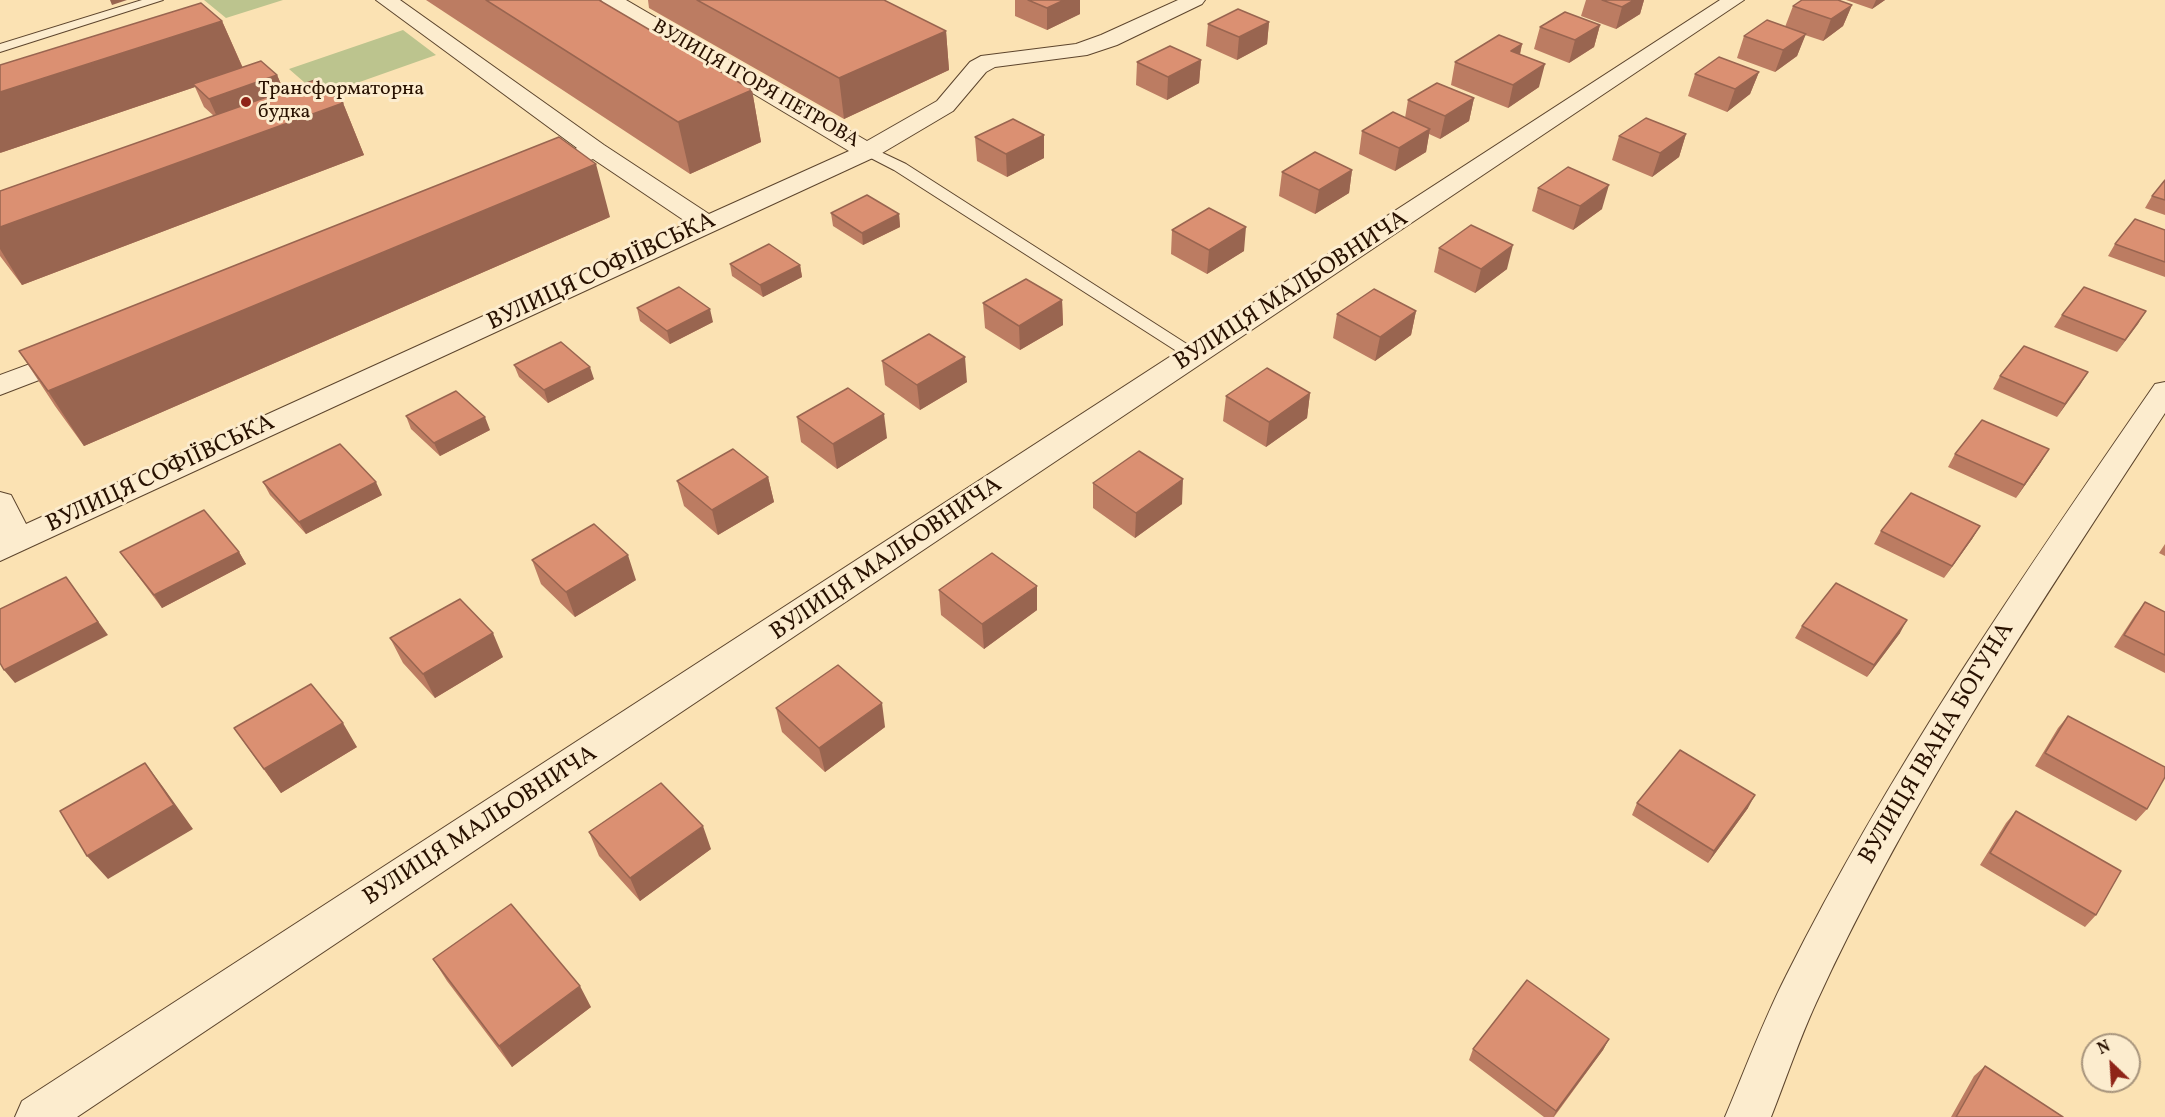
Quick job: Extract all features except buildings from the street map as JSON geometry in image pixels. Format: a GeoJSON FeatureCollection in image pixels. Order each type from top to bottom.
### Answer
{"type":"FeatureCollection","features":[{"type":"Feature","properties":{"kind":"street"},"geometry":{"type":"LineString","coordinates":[[386,0],[595,150],[708,225]]}},
{"type":"Feature","properties":{"kind":"street","name":"ВУЛИЦЯ СОФІЇВСЬКА"},"geometry":{"type":"LineString","coordinates":[[9,545],[868,151],[945,106],[978,67],[989,61],[1079,50],[1109,40],[1195,0]]}},
{"type":"Feature","properties":{"kind":"street","name":"ВУЛИЦЯ МАЛЬОВНИЧА"},"geometry":{"type":"LineString","coordinates":[[38,1117],[1734,0]]}},
{"type":"Feature","properties":{"kind":"street","name":"ВУЛИЦЯ ІГОРЯ ПЕТРОВА"},"geometry":{"type":"LineString","coordinates":[[627,3],[837,136],[868,151]]}},
{"type":"Feature","properties":{"kind":"street"},"geometry":{"type":"LineString","coordinates":[[518,180],[595,150]]}},
{"type":"Feature","properties":{"kind":"street"},"geometry":{"type":"LineString","coordinates":[[0,386],[99,346]]}},
{"type":"Feature","properties":{"kind":"street","name":"ВУЛИЦЯ ІВАНА БОГУНА"},"geometry":{"type":"LineString","coordinates":[[1748,1117],[1807,977],[1889,822],[2027,596],[2165,391]]}},
{"type":"Feature","properties":{"kind":"street"},"geometry":{"type":"LineString","coordinates":[[0,503],[9,545]]}},
{"type":"Feature","properties":{"kind":"lane"},"geometry":{"type":"LineString","coordinates":[[0,48],[156,0]]}},
{"type":"Feature","properties":{"kind":"lane"},"geometry":{"type":"LineString","coordinates":[[868,151],[900,167],[1195,355]]}},
{"type":"Feature","properties":{"kind":"green space"},"geometry":{"type":"Polygon","coordinates":[[[204,0],[283,0],[226,18],[204,0]]]}},
{"type":"Feature","properties":{"kind":"green space"},"geometry":{"type":"Polygon","coordinates":[[[403,30],[436,55],[320,96],[289,69],[403,30]]]}},
{"type":"Feature","properties":{"kind":"place","name":"Трансформаторна будка"},"geometry":{"type":"Point","coordinates":[246,102]}}]}
